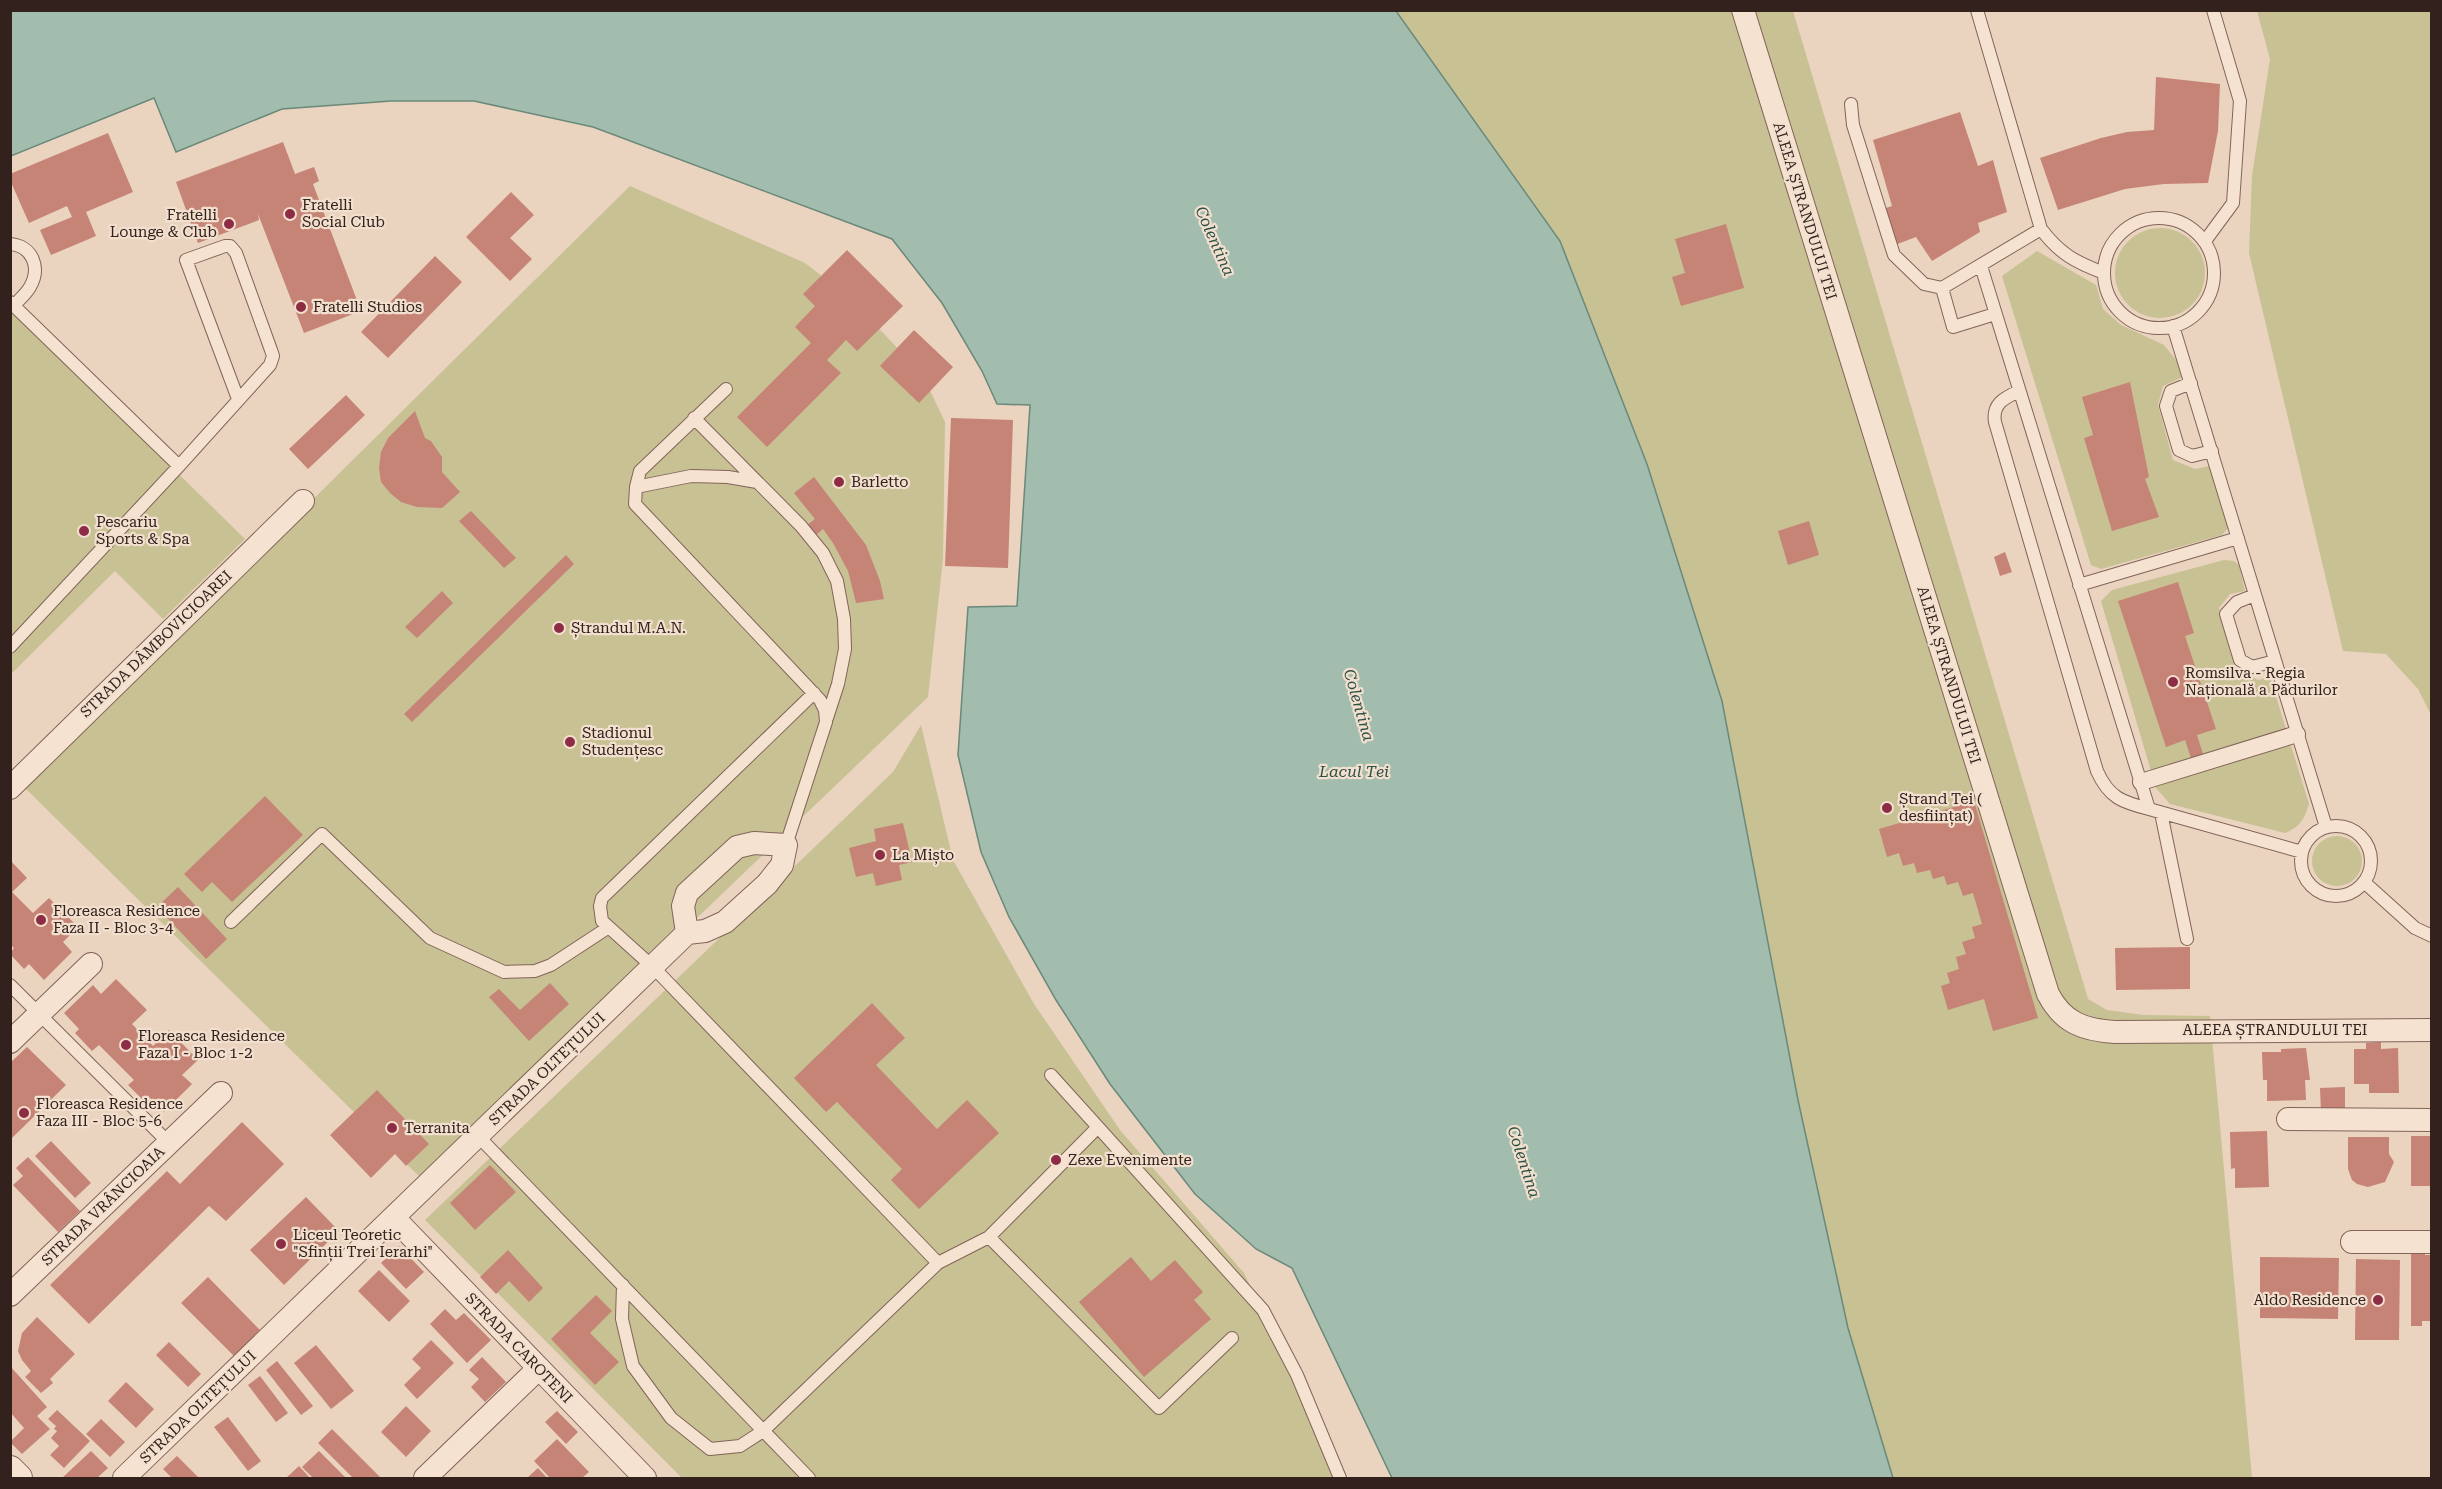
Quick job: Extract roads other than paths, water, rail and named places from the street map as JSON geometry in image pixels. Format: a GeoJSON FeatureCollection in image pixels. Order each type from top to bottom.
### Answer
{"type":"FeatureCollection","features":[{"type":"Feature","properties":{"kind":"street","name":"ALEEA ȘTRANDULUI TEI"},"geometry":{"type":"LineString","coordinates":[[1743,10],[2041,971],[2055,1007],[2082,1027],[2107,1031],[2432,1030]]}},
{"type":"Feature","properties":{"kind":"street","name":"STRADA DÂMBOVICIOAREI"},"geometry":{"type":"LineString","coordinates":[[10,788],[303,501]]}},
{"type":"Feature","properties":{"kind":"street"},"geometry":{"type":"LineString","coordinates":[[2140,782],[2297,734]]}},
{"type":"Feature","properties":{"kind":"street"},"geometry":{"type":"LineString","coordinates":[[754,843],[786,845],[782,865],[767,884],[725,922],[705,931],[687,933],[683,906],[687,893],[737,847],[754,843]]}},
{"type":"Feature","properties":{"kind":"street","name":"STRADA OLTEȚULUI"},"geometry":{"type":"LineString","coordinates":[[124,1479],[687,933]]}},
{"type":"Feature","properties":{"kind":"street"},"geometry":{"type":"LineString","coordinates":[[10,1042],[91,964]]}},
{"type":"Feature","properties":{"kind":"street","name":"STRADA VRÂNCIOAIA"},"geometry":{"type":"LineString","coordinates":[[10,1295],[221,1093]]}},
{"type":"Feature","properties":{"kind":"street"},"geometry":{"type":"LineString","coordinates":[[2288,1119],[2432,1120]]}},
{"type":"Feature","properties":{"kind":"street","name":"STRADA CAROTENI"},"geometry":{"type":"LineString","coordinates":[[394,1218],[645,1479]]}},
{"type":"Feature","properties":{"kind":"street"},"geometry":{"type":"LineString","coordinates":[[2352,1242],[2432,1242]]}},
{"type":"Feature","properties":{"kind":"street"},"geometry":{"type":"LineString","coordinates":[[425,1479],[539,1368]]}},
{"type":"Feature","properties":{"kind":"street"},"geometry":{"type":"LineString","coordinates":[[10,1470],[18,1479]]}},
{"type":"Feature","properties":{"kind":"lane"},"geometry":{"type":"LineString","coordinates":[[1977,10],[2041,229],[2055,248],[2076,262],[2104,273]]}},
{"type":"Feature","properties":{"kind":"lane"},"geometry":{"type":"LineString","coordinates":[[2205,241],[2233,203],[2240,101],[2213,10]]}},
{"type":"Feature","properties":{"kind":"lane"},"geometry":{"type":"LineString","coordinates":[[1851,104],[1853,125],[1894,255],[1924,285],[1942,288],[2041,229]]}},
{"type":"Feature","properties":{"kind":"lane"},"geometry":{"type":"LineString","coordinates":[[2160,217],[2177,220],[2193,229],[2205,241],[2213,257],[2215,274],[2211,292],[2203,308],[2190,319],[2173,326],[2157,328],[2140,324],[2125,316],[2114,304],[2106,289],[2104,273],[2107,255],[2115,240],[2127,228],[2143,220],[2160,217]]}},
{"type":"Feature","properties":{"kind":"lane"},"geometry":{"type":"LineString","coordinates":[[10,244],[25,248],[36,268],[32,285],[12,303],[179,466]]}},
{"type":"Feature","properties":{"kind":"lane"},"geometry":{"type":"LineString","coordinates":[[10,647],[270,365],[273,356],[236,253],[230,246],[225,246],[186,260],[238,399]]}},
{"type":"Feature","properties":{"kind":"lane"},"geometry":{"type":"LineString","coordinates":[[1981,266],[2140,782],[2155,811],[2187,939]]}},
{"type":"Feature","properties":{"kind":"lane"},"geometry":{"type":"LineString","coordinates":[[1942,288],[1953,327],[1995,314]]}},
{"type":"Feature","properties":{"kind":"lane"},"geometry":{"type":"LineString","coordinates":[[2173,326],[2326,827]]}},
{"type":"Feature","properties":{"kind":"lane"},"geometry":{"type":"LineString","coordinates":[[2192,383],[2171,391],[2166,406],[2169,417],[2179,450],[2192,456],[2212,451]]}},
{"type":"Feature","properties":{"kind":"lane"},"geometry":{"type":"LineString","coordinates":[[726,388],[640,471],[635,504],[814,693],[825,710],[825,722]]}},
{"type":"Feature","properties":{"kind":"lane"},"geometry":{"type":"LineString","coordinates":[[2019,391],[2001,400],[1995,408],[1995,422],[2102,783],[2122,802],[2302,852]]}},
{"type":"Feature","properties":{"kind":"lane"},"geometry":{"type":"LineString","coordinates":[[694,418],[801,526],[823,553],[837,581],[844,619],[845,649],[838,684],[786,845]]}},
{"type":"Feature","properties":{"kind":"lane"},"geometry":{"type":"LineString","coordinates":[[636,487],[691,476],[728,477],[757,482]]}},
{"type":"Feature","properties":{"kind":"lane"},"geometry":{"type":"LineString","coordinates":[[2079,585],[2238,538]]}},
{"type":"Feature","properties":{"kind":"lane"},"geometry":{"type":"LineString","coordinates":[[2255,595],[2237,602],[2226,614],[2240,660],[2252,667],[2275,661]]}},
{"type":"Feature","properties":{"kind":"lane"},"geometry":{"type":"LineString","coordinates":[[814,693],[602,898],[600,914],[602,921],[653,967],[938,1263]]}},
{"type":"Feature","properties":{"kind":"lane"},"geometry":{"type":"LineString","coordinates":[[2326,827],[2348,828],[2358,833],[2366,841],[2372,862],[2370,873],[2356,890],[2347,894],[2326,894],[2316,890],[2304,873],[2302,852],[2307,841],[2326,827]]}},
{"type":"Feature","properties":{"kind":"lane"},"geometry":{"type":"LineString","coordinates":[[231,922],[322,834],[430,938],[504,972],[535,971],[551,965],[609,927]]}},
{"type":"Feature","properties":{"kind":"lane"},"geometry":{"type":"LineString","coordinates":[[2364,882],[2415,928],[2432,936]]}},
{"type":"Feature","properties":{"kind":"lane"},"geometry":{"type":"LineString","coordinates":[[10,985],[169,1143]]}},
{"type":"Feature","properties":{"kind":"lane"},"geometry":{"type":"LineString","coordinates":[[1051,1075],[1263,1310],[1294,1367],[1340,1479]]}},
{"type":"Feature","properties":{"kind":"lane"},"geometry":{"type":"LineString","coordinates":[[623,1285],[622,1319],[633,1366],[671,1418],[710,1449],[740,1446],[763,1431],[938,1263],[988,1237],[1097,1128]]}},
{"type":"Feature","properties":{"kind":"lane"},"geometry":{"type":"LineString","coordinates":[[478,1136],[809,1479]]}},
{"type":"Feature","properties":{"kind":"lane"},"geometry":{"type":"LineString","coordinates":[[988,1237],[1159,1408],[1232,1338]]}},
{"type":"Feature","properties":{"kind":"water","name":"Lacul Tei"},"geometry":{"type":"Polygon","coordinates":[[[11,10],[1396,11],[1560,241],[1647,464],[1722,701],[1798,1100],[1848,1328],[1893,1478],[1392,1478],[1292,1268],[1256,1249],[1195,1194],[1110,1084],[1056,1000],[1009,917],[981,852],[958,755],[968,607],[1017,606],[1030,405],[997,404],[982,371],[942,303],[892,239],[593,127],[474,101],[391,101],[282,109],[176,152],[154,98],[11,156],[11,10]]]}},
{"type":"Feature","properties":{"kind":"place","name":"Fratelli Social Club"},"geometry":{"type":"Point","coordinates":[290,214]}},
{"type":"Feature","properties":{"kind":"place","name":"Fratelli Lounge & Club"},"geometry":{"type":"Point","coordinates":[229,224]}},
{"type":"Feature","properties":{"kind":"place","name":"Fratelli Studios"},"geometry":{"type":"Point","coordinates":[301,307]}},
{"type":"Feature","properties":{"kind":"place","name":"Barletto"},"geometry":{"type":"Point","coordinates":[839,482]}},
{"type":"Feature","properties":{"kind":"place","name":"Pescariu Sports & Spa"},"geometry":{"type":"Point","coordinates":[84,531]}},
{"type":"Feature","properties":{"kind":"place","name":"Ștrandul M.A.N."},"geometry":{"type":"Point","coordinates":[559,628]}},
{"type":"Feature","properties":{"kind":"place","name":"Romsilva - Regia Națională a Pădurilor"},"geometry":{"type":"Point","coordinates":[2173,682]}},
{"type":"Feature","properties":{"kind":"place","name":"Stadionul Studențesc"},"geometry":{"type":"Point","coordinates":[570,742]}},
{"type":"Feature","properties":{"kind":"place","name":"Ștrand Tei ( desființat)"},"geometry":{"type":"Point","coordinates":[1887,808]}},
{"type":"Feature","properties":{"kind":"place","name":"La Mișto"},"geometry":{"type":"Point","coordinates":[880,855]}},
{"type":"Feature","properties":{"kind":"place","name":"Floreasca Residence Faza II - Bloc 3-4"},"geometry":{"type":"Point","coordinates":[41,920]}},
{"type":"Feature","properties":{"kind":"place","name":"Floreasca Residence Faza I - Bloc 1-2"},"geometry":{"type":"Point","coordinates":[126,1045]}},
{"type":"Feature","properties":{"kind":"place","name":"Floreasca Residence Faza III - Bloc 5-6"},"geometry":{"type":"Point","coordinates":[24,1113]}},
{"type":"Feature","properties":{"kind":"place","name":"Terranita"},"geometry":{"type":"Point","coordinates":[392,1128]}},
{"type":"Feature","properties":{"kind":"place","name":"Zexe Evenimente"},"geometry":{"type":"Point","coordinates":[1056,1160]}},
{"type":"Feature","properties":{"kind":"place","name":"Liceul Teoretic \"Sfinții Trei Ierarhi\""},"geometry":{"type":"Point","coordinates":[281,1244]}},
{"type":"Feature","properties":{"kind":"place","name":"Aldo Residence"},"geometry":{"type":"Point","coordinates":[2378,1300]}},
{"type":"Feature","properties":{"kind":"water label","name":"Colentina"},"geometry":{"type":"Point","coordinates":[1215,241]}},
{"type":"Feature","properties":{"kind":"water label","name":"Colentina"},"geometry":{"type":"Point","coordinates":[1359,705]}},
{"type":"Feature","properties":{"kind":"water label","name":"Colentina"},"geometry":{"type":"Point","coordinates":[1524,1162]}}]}
